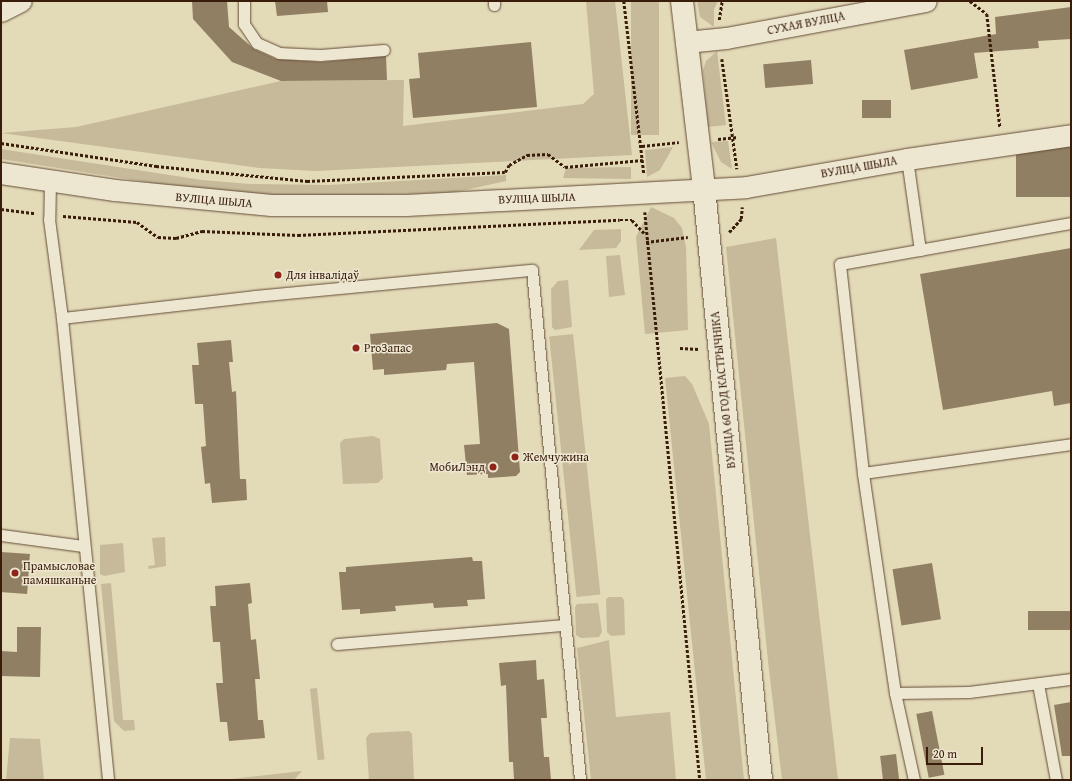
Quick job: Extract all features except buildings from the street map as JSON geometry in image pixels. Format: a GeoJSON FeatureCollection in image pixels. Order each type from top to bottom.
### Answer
{"type":"FeatureCollection","features":[{"type":"Feature","properties":{"kind":"street"},"geometry":{"type":"LineString","coordinates":[[1,11],[21,1]]}},
{"type":"Feature","properties":{"kind":"street","name":"ВУЛІЦА 60 ГОД КАСТРЫЧНІКА"},"geometry":{"type":"LineString","coordinates":[[682,1],[704,188],[762,780]]}},
{"type":"Feature","properties":{"kind":"street","name":"СУХАЯ ВУЛІЦА"},"geometry":{"type":"LineString","coordinates":[[686,42],[720,39],[865,6],[926,1]]}},
{"type":"Feature","properties":{"kind":"street","name":"ВУЛІЦА ШЫЛА"},"geometry":{"type":"LineString","coordinates":[[1,173],[115,190],[271,205],[406,205],[704,188],[741,197],[907,159],[1071,136]]}},
{"type":"Feature","properties":{"kind":"lane"},"geometry":{"type":"LineString","coordinates":[[244,1],[244,24],[257,43],[279,53],[320,54],[384,50]]}},
{"type":"Feature","properties":{"kind":"lane"},"geometry":{"type":"LineString","coordinates":[[907,159],[920,250]]}},
{"type":"Feature","properties":{"kind":"lane"},"geometry":{"type":"LineString","coordinates":[[50,180],[49,219],[62,318],[83,546],[108,780]]}},
{"type":"Feature","properties":{"kind":"lane"},"geometry":{"type":"LineString","coordinates":[[914,780],[895,693],[863,473],[840,264],[1071,223]]}},
{"type":"Feature","properties":{"kind":"lane"},"geometry":{"type":"LineString","coordinates":[[62,318],[255,296],[532,270],[580,780]]}},
{"type":"Feature","properties":{"kind":"lane"},"geometry":{"type":"LineString","coordinates":[[863,473],[1071,444]]}},
{"type":"Feature","properties":{"kind":"lane"},"geometry":{"type":"LineString","coordinates":[[1,534],[83,546]]}},
{"type":"Feature","properties":{"kind":"lane"},"geometry":{"type":"LineString","coordinates":[[337,644],[565,624]]}},
{"type":"Feature","properties":{"kind":"lane"},"geometry":{"type":"LineString","coordinates":[[895,693],[969,692],[1071,679]]}},
{"type":"Feature","properties":{"kind":"lane"},"geometry":{"type":"LineString","coordinates":[[1038,684],[1056,780]]}},
{"type":"Feature","properties":{"kind":"path"},"geometry":{"type":"LineString","coordinates":[[624,1],[643,160],[646,242],[700,780]]}},
{"type":"Feature","properties":{"kind":"path"},"geometry":{"type":"LineString","coordinates":[[722,1],[718,22],[730,137],[741,197]]}},
{"type":"Feature","properties":{"kind":"path"},"geometry":{"type":"LineString","coordinates":[[970,1],[987,14],[1003,145]]}},
{"type":"Feature","properties":{"kind":"path"},"geometry":{"type":"LineString","coordinates":[[730,137],[738,137]]}},
{"type":"Feature","properties":{"kind":"path"},"geometry":{"type":"LineString","coordinates":[[1,143],[148,165],[307,181],[505,172],[509,165],[526,155],[548,154],[565,167],[643,160]]}},
{"type":"Feature","properties":{"kind":"shaded area"},"geometry":{"type":"Polygon","coordinates":[[[586,1],[615,1],[632,155],[316,171],[259,168],[1,133],[76,127],[281,81],[404,80],[403,126],[583,104],[594,94],[586,1]]]}},
{"type":"Feature","properties":{"kind":"shaded area"},"geometry":{"type":"Polygon","coordinates":[[[631,1],[659,1],[659,135],[631,135],[631,1]]]}},
{"type":"Feature","properties":{"kind":"shaded area"},"geometry":{"type":"Polygon","coordinates":[[[697,1],[718,1],[714,9],[714,27],[700,17],[697,1]]]}},
{"type":"Feature","properties":{"kind":"shaded area"},"geometry":{"type":"Polygon","coordinates":[[[717,51],[726,125],[708,127],[703,70],[706,61],[717,51]]]}},
{"type":"Feature","properties":{"kind":"shaded area"},"geometry":{"type":"Polygon","coordinates":[[[728,141],[732,169],[721,162],[711,142],[728,141]]]}},
{"type":"Feature","properties":{"kind":"shaded area"},"geometry":{"type":"Polygon","coordinates":[[[673,147],[660,170],[647,177],[645,150],[673,147]]]}},
{"type":"Feature","properties":{"kind":"shaded area"},"geometry":{"type":"Polygon","coordinates":[[[1,149],[202,180],[249,184],[328,185],[506,175],[506,181],[452,193],[275,197],[178,187],[1,159],[1,149]]]}},
{"type":"Feature","properties":{"kind":"shaded area"},"geometry":{"type":"Polygon","coordinates":[[[631,167],[631,179],[563,178],[566,168],[631,167]]]}},
{"type":"Feature","properties":{"kind":"shaded area"},"geometry":{"type":"Polygon","coordinates":[[[651,207],[674,218],[682,228],[686,247],[688,330],[645,334],[636,237],[651,207]]]}},
{"type":"Feature","properties":{"kind":"shaded area"},"geometry":{"type":"Polygon","coordinates":[[[621,229],[621,241],[616,248],[579,250],[594,230],[621,229]]]}},
{"type":"Feature","properties":{"kind":"shaded area"},"geometry":{"type":"Polygon","coordinates":[[[776,238],[838,780],[782,780],[768,661],[726,247],[776,238]]]}},
{"type":"Feature","properties":{"kind":"shaded area"},"geometry":{"type":"Polygon","coordinates":[[[620,255],[625,295],[609,297],[606,256],[620,255]]]}},
{"type":"Feature","properties":{"kind":"shaded area"},"geometry":{"type":"Polygon","coordinates":[[[568,280],[572,327],[555,330],[552,327],[551,289],[558,281],[568,280]]]}},
{"type":"Feature","properties":{"kind":"shaded area"},"geometry":{"type":"Polygon","coordinates":[[[573,334],[600,595],[577,597],[549,337],[573,334]]]}},
{"type":"Feature","properties":{"kind":"shaded area"},"geometry":{"type":"Polygon","coordinates":[[[685,376],[692,384],[709,424],[744,780],[706,780],[665,378],[685,376]]]}},
{"type":"Feature","properties":{"kind":"shaded area"},"geometry":{"type":"Polygon","coordinates":[[[373,436],[380,439],[383,478],[378,483],[343,484],[340,443],[344,439],[373,436]]]}},
{"type":"Feature","properties":{"kind":"shaded area"},"geometry":{"type":"Polygon","coordinates":[[[165,537],[166,566],[149,569],[148,566],[155,565],[152,538],[165,537]]]}},
{"type":"Feature","properties":{"kind":"shaded area"},"geometry":{"type":"Polygon","coordinates":[[[123,543],[125,572],[104,576],[100,574],[100,545],[123,543]]]}},
{"type":"Feature","properties":{"kind":"shaded area"},"geometry":{"type":"Polygon","coordinates":[[[111,583],[123,720],[134,720],[135,730],[124,731],[114,721],[101,584],[111,583]]]}},
{"type":"Feature","properties":{"kind":"shaded area"},"geometry":{"type":"Polygon","coordinates":[[[609,597],[622,597],[624,600],[625,635],[611,636],[607,632],[606,599],[609,597]]]}},
{"type":"Feature","properties":{"kind":"shaded area"},"geometry":{"type":"Polygon","coordinates":[[[598,603],[602,632],[599,637],[581,638],[576,635],[575,607],[577,604],[598,603]]]}},
{"type":"Feature","properties":{"kind":"shaded area"},"geometry":{"type":"Polygon","coordinates":[[[609,640],[616,717],[670,712],[676,780],[591,780],[577,648],[609,640]]]}},
{"type":"Feature","properties":{"kind":"shaded area"},"geometry":{"type":"Polygon","coordinates":[[[317,688],[325,760],[318,760],[310,689],[317,688]]]}},
{"type":"Feature","properties":{"kind":"shaded area"},"geometry":{"type":"Polygon","coordinates":[[[409,731],[412,734],[414,780],[369,780],[366,738],[370,733],[409,731]]]}},
{"type":"Feature","properties":{"kind":"shaded area"},"geometry":{"type":"Polygon","coordinates":[[[10,738],[40,739],[44,780],[6,780],[10,738]]]}},
{"type":"Feature","properties":{"kind":"shaded area"},"geometry":{"type":"Polygon","coordinates":[[[302,771],[294,780],[223,780],[302,771]]]}},
{"type":"Feature","properties":{"kind":"place","name":"Для інвалідаў"},"geometry":{"type":"Point","coordinates":[278,275]}},
{"type":"Feature","properties":{"kind":"place","name":"ProЗапас"},"geometry":{"type":"Point","coordinates":[356,348]}},
{"type":"Feature","properties":{"kind":"place","name":"Жемчужина"},"geometry":{"type":"Point","coordinates":[515,457]}},
{"type":"Feature","properties":{"kind":"place","name":"МобиЛэнд"},"geometry":{"type":"Point","coordinates":[493,467]}},
{"type":"Feature","properties":{"kind":"place","name":"Прамысловае памяшканьне"},"geometry":{"type":"Point","coordinates":[15,573]}}]}
